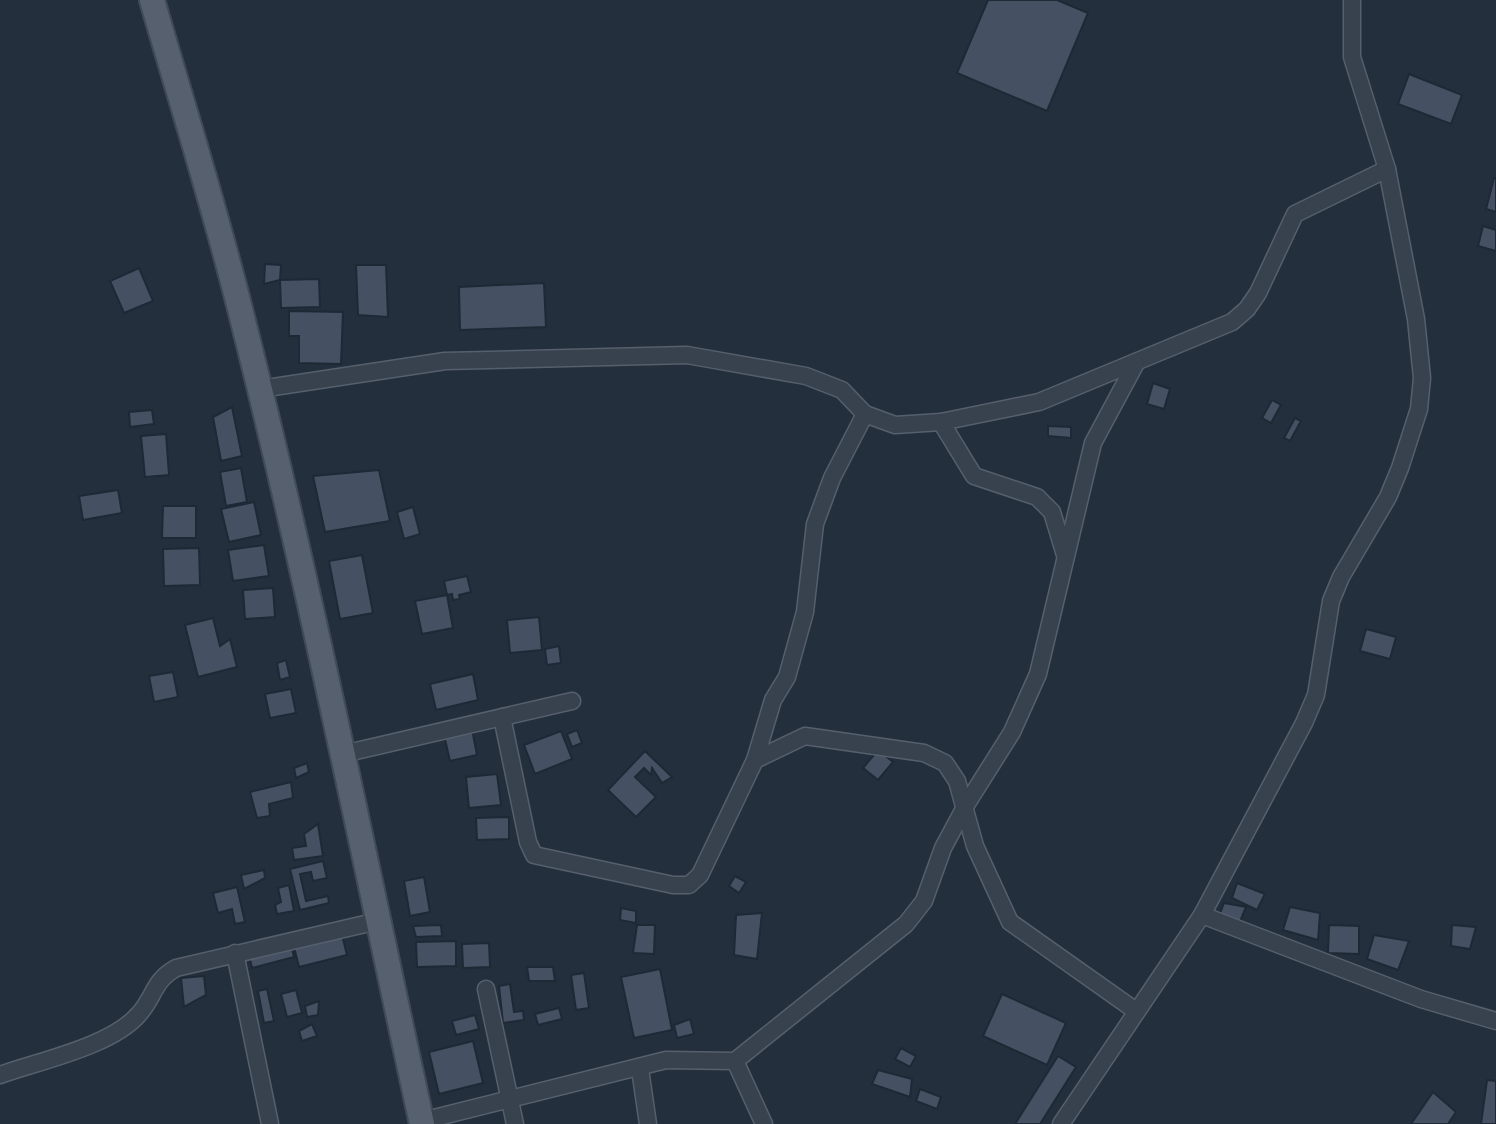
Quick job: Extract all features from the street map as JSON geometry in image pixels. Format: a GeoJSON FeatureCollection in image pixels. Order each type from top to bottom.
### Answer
{"type":"FeatureCollection","features":[{"type":"Feature","properties":{"kind":"main road"},"geometry":{"type":"LineString","coordinates":[[152,0],[240,309],[260,389],[343,754],[422,1122]]}},
{"type":"Feature","properties":{"kind":"street"},"geometry":{"type":"LineString","coordinates":[[1061,1124],[1202,915],[1316,695],[1331,601],[1341,577],[1388,497],[1419,409],[1421,351],[1387,169],[1353,57],[1352,0]]}},
{"type":"Feature","properties":{"kind":"street"},"geometry":{"type":"LineString","coordinates":[[260,389],[445,361],[687,355],[806,376],[842,390],[865,414],[895,425],[941,422],[1039,402],[1232,322],[1247,309],[1258,293],[1295,214],[1387,169]]}},
{"type":"Feature","properties":{"kind":"street"},"geometry":{"type":"LineString","coordinates":[[422,1122],[508,1097],[640,1069],[666,1060],[735,1061],[906,924],[924,901],[943,848],[966,805],[1012,732],[1038,674],[1093,443],[1136,362]]}},
{"type":"Feature","properties":{"kind":"street"},"geometry":{"type":"LineString","coordinates":[[502,717],[528,842],[534,855],[673,885],[689,885],[700,875],[755,760],[773,700],[787,677],[805,612],[816,524],[832,478],[865,414]]}},
{"type":"Feature","properties":{"kind":"street"},"geometry":{"type":"LineString","coordinates":[[941,422],[974,477],[1037,497],[1052,512],[1066,557]]}},
{"type":"Feature","properties":{"kind":"street"},"geometry":{"type":"LineString","coordinates":[[343,754],[572,701]]}},
{"type":"Feature","properties":{"kind":"street"},"geometry":{"type":"LineString","coordinates":[[755,760],[792,739],[806,736],[924,753],[945,763],[957,781],[966,805],[975,846],[1010,922],[1136,1011]]}},
{"type":"Feature","properties":{"kind":"street"},"geometry":{"type":"LineString","coordinates":[[1202,915],[1421,999],[1496,1021]]}},
{"type":"Feature","properties":{"kind":"street"},"geometry":{"type":"LineString","coordinates":[[0,1075],[111,1035],[139,1014],[161,976],[176,968],[377,921]]}},
{"type":"Feature","properties":{"kind":"street"},"geometry":{"type":"LineString","coordinates":[[234,953],[270,1124]]}},
{"type":"Feature","properties":{"kind":"street"},"geometry":{"type":"LineString","coordinates":[[486,989],[515,1124]]}},
{"type":"Feature","properties":{"kind":"street"},"geometry":{"type":"LineString","coordinates":[[735,1061],[764,1124]]}},
{"type":"Feature","properties":{"kind":"street"},"geometry":{"type":"LineString","coordinates":[[640,1069],[648,1124]]}},
{"type":"Feature","properties":{"kind":"building"},"geometry":{"type":"Polygon","coordinates":[[[988,0],[1057,0],[1088,13],[1047,111],[957,73],[988,0]]]}},
{"type":"Feature","properties":{"kind":"building"},"geometry":{"type":"Polygon","coordinates":[[[1409,74],[1462,95],[1451,124],[1398,104],[1409,74]]]}},
{"type":"Feature","properties":{"kind":"building"},"geometry":{"type":"Polygon","coordinates":[[[1496,178],[1496,212],[1486,209],[1496,178]]]}},
{"type":"Feature","properties":{"kind":"building"},"geometry":{"type":"Polygon","coordinates":[[[1483,226],[1496,230],[1496,251],[1478,246],[1483,226]]]}},
{"type":"Feature","properties":{"kind":"building"},"geometry":{"type":"Polygon","coordinates":[[[265,264],[281,265],[280,280],[264,284],[265,264]]]}},
{"type":"Feature","properties":{"kind":"building"},"geometry":{"type":"Polygon","coordinates":[[[356,265],[386,265],[388,317],[358,315],[356,265]]]}},
{"type":"Feature","properties":{"kind":"building"},"geometry":{"type":"Polygon","coordinates":[[[139,268],[153,301],[124,313],[110,281],[139,268]]]}},
{"type":"Feature","properties":{"kind":"building"},"geometry":{"type":"Polygon","coordinates":[[[319,279],[320,307],[281,308],[280,280],[319,279]]]}},
{"type":"Feature","properties":{"kind":"building"},"geometry":{"type":"Polygon","coordinates":[[[544,283],[546,327],[460,330],[459,287],[544,283]]]}},
{"type":"Feature","properties":{"kind":"building"},"geometry":{"type":"Polygon","coordinates":[[[289,311],[343,312],[341,364],[299,363],[299,336],[289,336],[289,311]]]}},
{"type":"Feature","properties":{"kind":"building"},"geometry":{"type":"Polygon","coordinates":[[[1153,383],[1170,389],[1164,409],[1147,404],[1153,383]]]}},
{"type":"Feature","properties":{"kind":"building"},"geometry":{"type":"Polygon","coordinates":[[[1272,400],[1281,405],[1271,423],[1262,418],[1272,400]]]}},
{"type":"Feature","properties":{"kind":"building"},"geometry":{"type":"Polygon","coordinates":[[[232,407],[242,456],[221,461],[213,417],[232,407]]]}},
{"type":"Feature","properties":{"kind":"building"},"geometry":{"type":"Polygon","coordinates":[[[152,410],[154,424],[130,427],[129,412],[152,410]]]}},
{"type":"Feature","properties":{"kind":"building"},"geometry":{"type":"Polygon","coordinates":[[[1295,418],[1301,421],[1290,441],[1284,438],[1295,418]]]}},
{"type":"Feature","properties":{"kind":"building"},"geometry":{"type":"Polygon","coordinates":[[[1048,426],[1071,427],[1071,438],[1048,436],[1048,426]]]}},
{"type":"Feature","properties":{"kind":"building"},"geometry":{"type":"Polygon","coordinates":[[[166,434],[169,475],[145,477],[141,436],[166,434]]]}},
{"type":"Feature","properties":{"kind":"building"},"geometry":{"type":"Polygon","coordinates":[[[241,468],[247,502],[226,506],[220,472],[241,468]]]}},
{"type":"Feature","properties":{"kind":"building"},"geometry":{"type":"Polygon","coordinates":[[[379,470],[390,521],[325,532],[313,476],[379,470]]]}},
{"type":"Feature","properties":{"kind":"building"},"geometry":{"type":"Polygon","coordinates":[[[118,490],[122,513],[83,520],[79,496],[118,490]]]}},
{"type":"Feature","properties":{"kind":"building"},"geometry":{"type":"Polygon","coordinates":[[[254,502],[261,535],[229,542],[221,509],[254,502]]]}},
{"type":"Feature","properties":{"kind":"building"},"geometry":{"type":"Polygon","coordinates":[[[163,506],[196,506],[196,538],[162,538],[163,506]]]}},
{"type":"Feature","properties":{"kind":"building"},"geometry":{"type":"Polygon","coordinates":[[[413,507],[420,534],[404,539],[397,512],[413,507]]]}},
{"type":"Feature","properties":{"kind":"building"},"geometry":{"type":"Polygon","coordinates":[[[264,545],[269,576],[233,581],[228,550],[264,545]]]}},
{"type":"Feature","properties":{"kind":"building"},"geometry":{"type":"Polygon","coordinates":[[[199,548],[200,585],[164,586],[163,549],[199,548]]]}},
{"type":"Feature","properties":{"kind":"building"},"geometry":{"type":"Polygon","coordinates":[[[362,555],[373,613],[340,619],[329,561],[362,555]]]}},
{"type":"Feature","properties":{"kind":"building"},"geometry":{"type":"Polygon","coordinates":[[[467,576],[471,592],[459,595],[460,599],[453,600],[452,594],[447,595],[444,581],[467,576]]]}},
{"type":"Feature","properties":{"kind":"building"},"geometry":{"type":"Polygon","coordinates":[[[273,588],[275,617],[245,619],[243,590],[273,588]]]}},
{"type":"Feature","properties":{"kind":"building"},"geometry":{"type":"Polygon","coordinates":[[[447,595],[453,628],[422,634],[415,601],[447,595]]]}},
{"type":"Feature","properties":{"kind":"building"},"geometry":{"type":"Polygon","coordinates":[[[539,617],[542,650],[510,653],[507,620],[539,617]]]}},
{"type":"Feature","properties":{"kind":"building"},"geometry":{"type":"Polygon","coordinates":[[[213,618],[220,646],[230,639],[237,667],[198,677],[185,625],[213,618]]]}},
{"type":"Feature","properties":{"kind":"building"},"geometry":{"type":"Polygon","coordinates":[[[1366,629],[1396,637],[1390,659],[1360,651],[1366,629]]]}},
{"type":"Feature","properties":{"kind":"building"},"geometry":{"type":"Polygon","coordinates":[[[559,646],[561,663],[547,665],[545,649],[559,646]]]}},
{"type":"Feature","properties":{"kind":"building"},"geometry":{"type":"Polygon","coordinates":[[[286,660],[290,677],[280,680],[277,663],[286,660]]]}},
{"type":"Feature","properties":{"kind":"building"},"geometry":{"type":"Polygon","coordinates":[[[173,672],[178,697],[154,702],[149,676],[173,672]]]}},
{"type":"Feature","properties":{"kind":"building"},"geometry":{"type":"Polygon","coordinates":[[[473,674],[478,700],[436,710],[430,684],[473,674]]]}},
{"type":"Feature","properties":{"kind":"building"},"geometry":{"type":"Polygon","coordinates":[[[291,689],[296,713],[270,718],[265,694],[291,689]]]}},
{"type":"Feature","properties":{"kind":"building"},"geometry":{"type":"Polygon","coordinates":[[[472,729],[477,755],[450,761],[444,735],[472,729]]]}},
{"type":"Feature","properties":{"kind":"building"},"geometry":{"type":"Polygon","coordinates":[[[577,730],[582,743],[572,747],[567,734],[577,730]]]}},
{"type":"Feature","properties":{"kind":"building"},"geometry":{"type":"Polygon","coordinates":[[[561,731],[572,759],[535,774],[524,745],[561,731]]]}},
{"type":"Feature","properties":{"kind":"building"},"geometry":{"type":"Polygon","coordinates":[[[878,750],[893,762],[878,780],[863,768],[878,750]]]}},
{"type":"Feature","properties":{"kind":"building"},"geometry":{"type":"Polygon","coordinates":[[[645,751],[672,777],[662,783],[652,768],[651,775],[644,768],[635,777],[656,797],[636,817],[608,790],[645,751]]]}},
{"type":"Feature","properties":{"kind":"building"},"geometry":{"type":"Polygon","coordinates":[[[307,763],[309,772],[296,778],[294,768],[307,763]]]}},
{"type":"Feature","properties":{"kind":"building"},"geometry":{"type":"Polygon","coordinates":[[[497,774],[501,805],[469,808],[466,777],[497,774]]]}},
{"type":"Feature","properties":{"kind":"building"},"geometry":{"type":"Polygon","coordinates":[[[291,782],[293,798],[269,804],[270,816],[257,818],[250,792],[291,782]]]}},
{"type":"Feature","properties":{"kind":"building"},"geometry":{"type":"Polygon","coordinates":[[[509,817],[509,839],[477,840],[476,818],[509,817]]]}},
{"type":"Feature","properties":{"kind":"building"},"geometry":{"type":"Polygon","coordinates":[[[318,824],[323,856],[294,860],[292,848],[306,846],[304,834],[318,824]]]}},
{"type":"Feature","properties":{"kind":"building"},"geometry":{"type":"Polygon","coordinates":[[[323,861],[327,878],[313,881],[311,872],[300,874],[306,901],[328,896],[329,903],[300,910],[290,869],[323,861]]]}},
{"type":"Feature","properties":{"kind":"building"},"geometry":{"type":"Polygon","coordinates":[[[264,870],[265,878],[244,889],[241,875],[264,870]]]}},
{"type":"Feature","properties":{"kind":"building"},"geometry":{"type":"Polygon","coordinates":[[[735,876],[746,882],[739,893],[729,886],[735,876]]]}},
{"type":"Feature","properties":{"kind":"building"},"geometry":{"type":"Polygon","coordinates":[[[424,877],[430,912],[410,916],[404,881],[424,877]]]}},
{"type":"Feature","properties":{"kind":"building"},"geometry":{"type":"Polygon","coordinates":[[[1237,883],[1265,894],[1257,910],[1232,898],[1237,883]]]}},
{"type":"Feature","properties":{"kind":"building"},"geometry":{"type":"Polygon","coordinates":[[[289,885],[294,911],[277,914],[275,905],[281,902],[278,888],[289,885]]]}},
{"type":"Feature","properties":{"kind":"building"},"geometry":{"type":"Polygon","coordinates":[[[237,887],[245,922],[235,924],[232,909],[218,913],[213,893],[237,887]]]}},
{"type":"Feature","properties":{"kind":"building"},"geometry":{"type":"Polygon","coordinates":[[[1224,903],[1246,907],[1239,924],[1219,916],[1224,903]]]}},
{"type":"Feature","properties":{"kind":"building"},"geometry":{"type":"Polygon","coordinates":[[[1290,907],[1320,913],[1318,940],[1283,930],[1290,907]]]}},
{"type":"Feature","properties":{"kind":"building"},"geometry":{"type":"Polygon","coordinates":[[[621,908],[636,911],[636,923],[620,920],[621,908]]]}},
{"type":"Feature","properties":{"kind":"building"},"geometry":{"type":"Polygon","coordinates":[[[762,913],[757,959],[734,955],[736,915],[762,913]]]}},
{"type":"Feature","properties":{"kind":"building"},"geometry":{"type":"Polygon","coordinates":[[[441,925],[442,936],[416,937],[413,926],[441,925]]]}},
{"type":"Feature","properties":{"kind":"building"},"geometry":{"type":"Polygon","coordinates":[[[637,925],[655,925],[654,954],[633,953],[637,925]]]}},
{"type":"Feature","properties":{"kind":"building"},"geometry":{"type":"Polygon","coordinates":[[[1329,925],[1359,926],[1359,954],[1328,953],[1329,925]]]}},
{"type":"Feature","properties":{"kind":"building"},"geometry":{"type":"Polygon","coordinates":[[[1452,925],[1476,927],[1470,949],[1451,946],[1452,925]]]}},
{"type":"Feature","properties":{"kind":"building"},"geometry":{"type":"Polygon","coordinates":[[[342,935],[347,955],[299,967],[294,947],[342,935]]]}},
{"type":"Feature","properties":{"kind":"building"},"geometry":{"type":"Polygon","coordinates":[[[1374,935],[1409,941],[1398,970],[1367,959],[1374,935]]]}},
{"type":"Feature","properties":{"kind":"building"},"geometry":{"type":"Polygon","coordinates":[[[456,941],[456,966],[417,967],[416,942],[456,941]]]}},
{"type":"Feature","properties":{"kind":"building"},"geometry":{"type":"Polygon","coordinates":[[[489,943],[490,967],[463,968],[462,944],[489,943]]]}},
{"type":"Feature","properties":{"kind":"building"},"geometry":{"type":"Polygon","coordinates":[[[291,944],[294,957],[252,968],[249,955],[291,944]]]}},
{"type":"Feature","properties":{"kind":"building"},"geometry":{"type":"Polygon","coordinates":[[[527,967],[553,967],[555,981],[529,981],[527,967]]]}},
{"type":"Feature","properties":{"kind":"building"},"geometry":{"type":"Polygon","coordinates":[[[660,969],[672,1030],[634,1038],[621,977],[660,969]]]}},
{"type":"Feature","properties":{"kind":"building"},"geometry":{"type":"Polygon","coordinates":[[[584,973],[589,1008],[576,1010],[571,975],[584,973]]]}},
{"type":"Feature","properties":{"kind":"building"},"geometry":{"type":"Polygon","coordinates":[[[204,976],[206,995],[184,1007],[181,978],[204,976]]]}},
{"type":"Feature","properties":{"kind":"building"},"geometry":{"type":"Polygon","coordinates":[[[510,984],[514,1012],[523,1011],[524,1020],[503,1023],[499,986],[510,984]]]}},
{"type":"Feature","properties":{"kind":"building"},"geometry":{"type":"Polygon","coordinates":[[[267,989],[274,1021],[264,1023],[258,991],[267,989]]]}},
{"type":"Feature","properties":{"kind":"building"},"geometry":{"type":"Polygon","coordinates":[[[296,990],[302,1013],[287,1017],[281,994],[296,990]]]}},
{"type":"Feature","properties":{"kind":"building"},"geometry":{"type":"Polygon","coordinates":[[[1002,994],[1066,1023],[1047,1065],[983,1036],[1002,994]]]}},
{"type":"Feature","properties":{"kind":"building"},"geometry":{"type":"Polygon","coordinates":[[[319,1001],[318,1015],[307,1017],[305,1006],[319,1001]]]}},
{"type":"Feature","properties":{"kind":"building"},"geometry":{"type":"Polygon","coordinates":[[[559,1008],[562,1019],[538,1025],[535,1014],[559,1008]]]}},
{"type":"Feature","properties":{"kind":"building"},"geometry":{"type":"Polygon","coordinates":[[[475,1015],[479,1029],[456,1035],[452,1021],[475,1015]]]}},
{"type":"Feature","properties":{"kind":"building"},"geometry":{"type":"Polygon","coordinates":[[[690,1019],[694,1034],[677,1038],[674,1025],[690,1019]]]}},
{"type":"Feature","properties":{"kind":"building"},"geometry":{"type":"Polygon","coordinates":[[[312,1024],[317,1036],[302,1041],[299,1031],[312,1024]]]}},
{"type":"Feature","properties":{"kind":"building"},"geometry":{"type":"Polygon","coordinates":[[[473,1041],[483,1083],[439,1094],[429,1052],[473,1041]]]}},
{"type":"Feature","properties":{"kind":"building"},"geometry":{"type":"Polygon","coordinates":[[[901,1048],[916,1056],[910,1067],[895,1059],[901,1048]]]}},
{"type":"Feature","properties":{"kind":"building"},"geometry":{"type":"Polygon","coordinates":[[[1058,1056],[1076,1067],[1040,1124],[1015,1124],[1058,1056]]]}},
{"type":"Feature","properties":{"kind":"building"},"geometry":{"type":"Polygon","coordinates":[[[878,1070],[912,1079],[910,1097],[872,1084],[878,1070]]]}},
{"type":"Feature","properties":{"kind":"building"},"geometry":{"type":"Polygon","coordinates":[[[1487,1080],[1496,1081],[1496,1124],[1481,1124],[1487,1080]]]}},
{"type":"Feature","properties":{"kind":"building"},"geometry":{"type":"Polygon","coordinates":[[[920,1089],[941,1097],[937,1109],[916,1101],[920,1089]]]}},
{"type":"Feature","properties":{"kind":"building"},"geometry":{"type":"Polygon","coordinates":[[[1433,1092],[1456,1112],[1448,1124],[1411,1124],[1433,1092]]]}}]}
